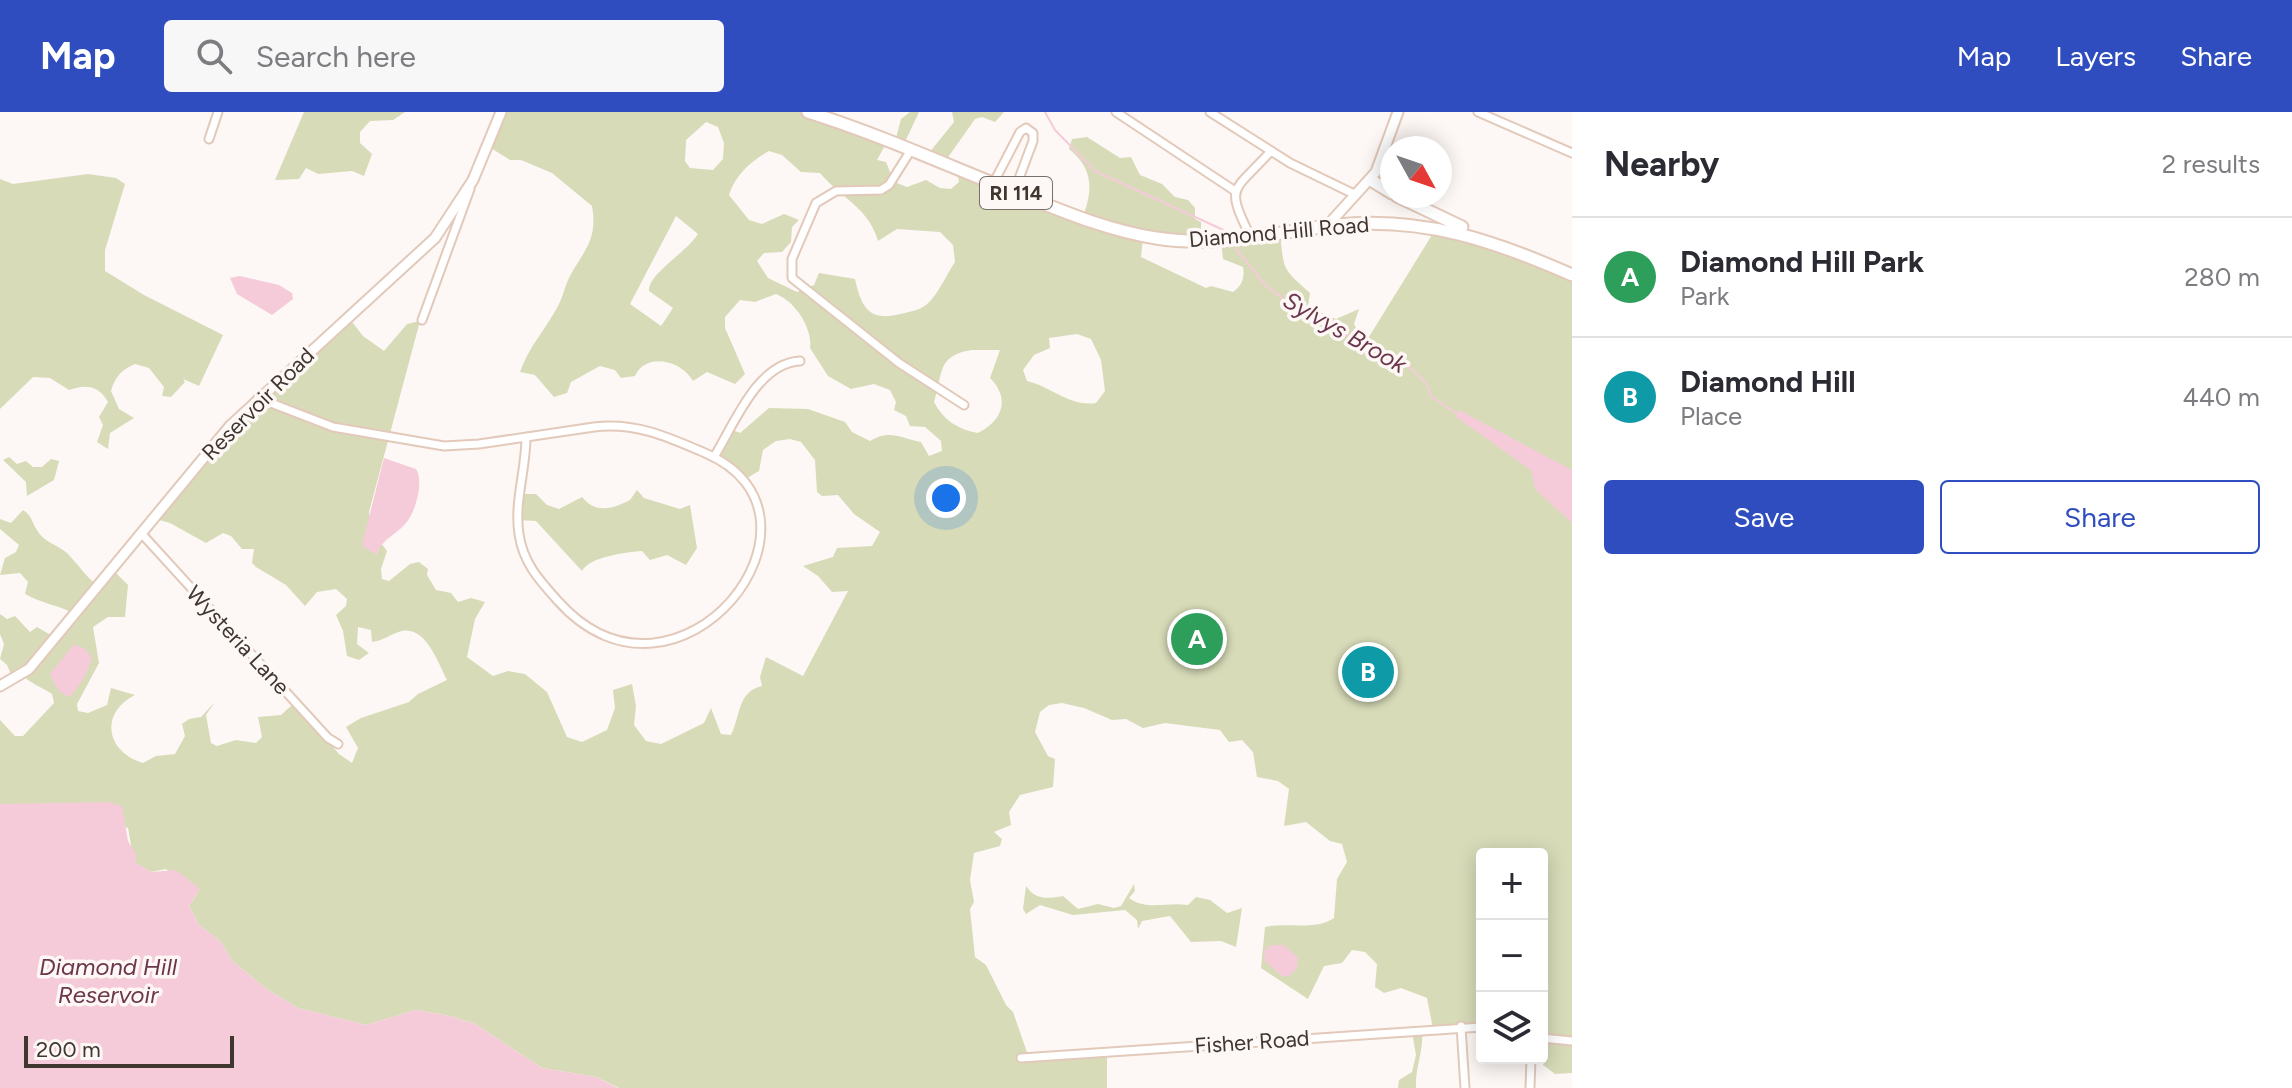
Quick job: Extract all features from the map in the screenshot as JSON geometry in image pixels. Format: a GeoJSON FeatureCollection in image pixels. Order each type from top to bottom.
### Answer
{"type":"FeatureCollection","features":[{"type":"Feature","properties":{"kind":"main road","name":"Diamond Hill Road"},"geometry":{"type":"LineString","coordinates":[[808,112],[911,150],[1074,217],[1138,235],[1189,243],[1233,241],[1327,226],[1414,224],[1476,236],[1572,275]]}},
{"type":"Feature","properties":{"kind":"main road"},"geometry":{"type":"LineString","coordinates":[[1371,180],[1380,186]]}},
{"type":"Feature","properties":{"kind":"main road"},"geometry":{"type":"LineString","coordinates":[[1421,208],[1476,236]]}},
{"type":"Feature","properties":{"kind":"street"},"geometry":{"type":"LineString","coordinates":[[209,139],[218,112]]}},
{"type":"Feature","properties":{"kind":"street","name":"Reservoir Road"},"geometry":{"type":"LineString","coordinates":[[0,686],[29,669],[212,447],[258,398],[418,257],[450,218],[473,180],[501,112]]}},
{"type":"Feature","properties":{"kind":"street"},"geometry":{"type":"LineString","coordinates":[[1116,112],[1235,191]]}},
{"type":"Feature","properties":{"kind":"street"},"geometry":{"type":"LineString","coordinates":[[1210,112],[1271,151],[1356,195]]}},
{"type":"Feature","properties":{"kind":"street"},"geometry":{"type":"LineString","coordinates":[[1327,226],[1371,180],[1398,112]]}},
{"type":"Feature","properties":{"kind":"street"},"geometry":{"type":"LineString","coordinates":[[1478,112],[1572,153]]}},
{"type":"Feature","properties":{"kind":"street"},"geometry":{"type":"LineString","coordinates":[[993,184],[1020,132],[1026,128],[1033,133],[1033,141],[1014,192]]}},
{"type":"Feature","properties":{"kind":"street"},"geometry":{"type":"LineString","coordinates":[[911,150],[889,185],[881,190],[836,191],[816,203],[792,259],[792,278],[899,363],[964,405]]}},
{"type":"Feature","properties":{"kind":"street"},"geometry":{"type":"LineString","coordinates":[[1251,238],[1233,201],[1235,191],[1271,151]]}},
{"type":"Feature","properties":{"kind":"street"},"geometry":{"type":"LineString","coordinates":[[422,320],[473,180]]}},
{"type":"Feature","properties":{"kind":"street"},"geometry":{"type":"LineString","coordinates":[[714,457],[768,374],[784,362],[800,361]]}},
{"type":"Feature","properties":{"kind":"street"},"geometry":{"type":"LineString","coordinates":[[258,398],[333,427],[432,444],[467,446],[526,437],[627,426],[647,429],[714,457],[733,471],[754,504],[760,543],[754,569],[733,602],[712,618],[668,639],[630,644],[606,638],[583,626],[535,575],[526,560],[518,515],[526,437]]}},
{"type":"Feature","properties":{"kind":"street","name":"Wysteria Lane"},"geometry":{"type":"LineString","coordinates":[[141,533],[325,735],[338,744]]}},
{"type":"Feature","properties":{"kind":"street"},"geometry":{"type":"LineString","coordinates":[[1461,1026],[1465,1088]]}},
{"type":"Feature","properties":{"kind":"street","name":"Fisher Road"},"geometry":{"type":"LineString","coordinates":[[1021,1058],[1476,1027]]}},
{"type":"Feature","properties":{"kind":"street"},"geometry":{"type":"LineString","coordinates":[[1548,1039],[1572,1041]]}},
{"type":"Feature","properties":{"kind":"street"},"geometry":{"type":"LineString","coordinates":[[1530,1088],[1531,1064]]}},
{"type":"Feature","properties":{"kind":"green space"},"geometry":{"type":"Polygon","coordinates":[[[304,112],[405,112],[393,120],[370,121],[360,132],[360,143],[372,154],[364,176],[352,171],[318,174],[306,168],[299,179],[275,180],[304,112]]]}},
{"type":"Feature","properties":{"kind":"green space"},"geometry":{"type":"Polygon","coordinates":[[[499,112],[806,112],[888,140],[877,160],[886,162],[894,182],[907,187],[926,180],[940,188],[951,189],[959,182],[957,169],[1082,219],[1089,181],[1083,164],[1069,149],[1072,139],[1087,137],[1120,158],[1131,157],[1140,175],[1162,184],[1175,197],[1188,200],[1195,208],[1195,219],[1201,222],[1201,241],[1143,237],[1141,257],[1206,288],[1211,286],[1233,292],[1242,281],[1243,267],[1223,259],[1221,241],[1280,233],[1286,268],[1310,293],[1308,307],[1336,319],[1359,309],[1354,324],[1362,338],[1367,340],[1432,235],[1465,242],[1467,235],[1572,275],[1572,1073],[1555,1074],[1543,1065],[1548,1064],[1548,848],[1476,848],[1476,1027],[1433,1029],[1427,998],[1401,988],[1384,993],[1375,987],[1377,964],[1365,952],[1352,950],[1342,963],[1324,966],[1308,999],[1261,968],[1265,927],[1318,924],[1334,918],[1337,879],[1347,862],[1342,844],[1330,841],[1306,822],[1284,826],[1289,789],[1278,781],[1257,777],[1253,752],[1242,740],[1229,742],[1220,730],[1165,723],[1143,728],[1126,719],[1112,720],[1084,708],[1062,703],[1049,705],[1040,712],[1035,732],[1048,756],[1055,759],[1053,787],[1020,795],[1009,812],[1011,825],[994,832],[1002,839],[1000,846],[974,853],[970,880],[974,902],[970,909],[975,957],[986,965],[1006,1005],[1013,1012],[1029,1058],[1107,1054],[1107,1088],[619,1088],[596,1077],[542,1068],[475,1024],[450,1016],[416,1010],[366,1025],[298,1008],[268,990],[232,961],[221,942],[199,925],[189,906],[197,894],[166,869],[151,872],[134,862],[128,828],[59,805],[0,804],[0,720],[15,736],[23,736],[54,703],[52,694],[23,676],[13,679],[7,665],[0,659],[4,644],[0,634],[0,614],[7,619],[15,616],[30,632],[37,627],[56,638],[75,614],[25,594],[28,582],[20,573],[0,575],[5,558],[16,552],[19,545],[0,529],[0,519],[11,523],[23,510],[43,538],[67,553],[97,585],[112,569],[128,585],[125,617],[108,617],[93,627],[99,663],[77,704],[78,711],[88,713],[107,705],[111,688],[135,695],[116,712],[112,732],[121,750],[143,763],[156,756],[175,754],[185,736],[182,724],[201,717],[215,702],[206,715],[211,743],[217,746],[236,740],[256,743],[262,737],[258,717],[281,715],[294,703],[339,754],[352,763],[358,748],[346,727],[361,718],[409,702],[418,694],[447,680],[430,647],[418,634],[410,631],[372,642],[371,630],[358,627],[357,644],[369,653],[359,660],[347,656],[343,631],[336,615],[346,606],[347,599],[336,589],[317,592],[305,606],[286,585],[252,563],[254,549],[242,549],[231,536],[223,533],[206,543],[170,523],[153,518],[248,407],[349,318],[363,336],[384,351],[407,324],[420,321],[369,512],[376,555],[381,543],[387,551],[381,569],[382,579],[389,581],[410,564],[419,562],[428,569],[427,575],[436,590],[451,593],[458,602],[471,598],[485,602],[475,619],[467,657],[493,676],[508,671],[525,674],[547,692],[567,737],[582,742],[607,730],[615,708],[613,690],[632,684],[636,706],[634,725],[646,741],[661,744],[704,723],[711,708],[721,734],[731,735],[744,699],[748,693],[762,686],[760,677],[766,657],[803,676],[848,591],[832,592],[818,576],[803,566],[833,557],[837,548],[872,546],[880,532],[854,514],[838,495],[822,496],[817,492],[815,460],[801,442],[790,439],[776,441],[763,450],[759,471],[742,481],[714,456],[730,429],[740,433],[769,408],[808,409],[845,422],[852,432],[870,441],[889,435],[921,442],[929,456],[942,451],[941,441],[925,427],[910,426],[906,416],[894,410],[896,402],[890,390],[874,384],[851,389],[828,376],[810,348],[809,333],[801,316],[790,303],[776,294],[755,302],[740,300],[725,317],[725,328],[745,374],[735,384],[707,372],[693,381],[680,368],[655,361],[640,368],[635,376],[621,378],[615,370],[600,366],[571,382],[567,393],[554,397],[535,375],[520,372],[558,306],[588,244],[593,228],[592,206],[552,173],[521,160],[510,160],[486,145],[499,112]],[[706,122],[686,140],[685,161],[690,168],[713,170],[723,159],[724,143],[718,127],[706,122]],[[769,151],[740,175],[729,195],[749,220],[762,224],[784,214],[799,220],[792,227],[791,242],[782,252],[764,253],[757,261],[768,278],[797,292],[814,285],[819,273],[855,279],[865,307],[884,316],[916,310],[932,299],[955,262],[953,245],[940,232],[897,229],[878,241],[868,220],[820,173],[801,172],[782,155],[769,151]],[[676,216],[630,304],[661,326],[673,308],[649,291],[650,284],[698,234],[676,216]],[[1077,334],[1049,338],[1050,348],[1034,355],[1023,370],[1027,381],[1078,402],[1096,403],[1105,391],[1101,360],[1091,339],[1077,334]],[[1000,350],[961,352],[943,367],[934,402],[952,423],[978,433],[993,422],[1001,409],[1000,394],[990,378],[1000,350]]]}},
{"type":"Feature","properties":{"kind":"green space"},"geometry":{"type":"Polygon","coordinates":[[[910,112],[919,112],[904,144],[896,138],[901,119],[910,112]]]}},
{"type":"Feature","properties":{"kind":"green space"},"geometry":{"type":"Polygon","coordinates":[[[952,112],[1004,112],[995,122],[982,117],[975,119],[944,163],[929,153],[954,122],[952,112]]]}},
{"type":"Feature","properties":{"kind":"green space"},"geometry":{"type":"Polygon","coordinates":[[[88,174],[116,178],[125,184],[105,250],[105,271],[144,295],[223,335],[199,386],[183,379],[185,382],[171,397],[162,396],[164,387],[149,368],[135,364],[119,374],[111,391],[119,409],[134,418],[110,433],[108,449],[97,442],[103,425],[99,417],[108,402],[96,389],[81,387],[69,390],[50,378],[33,377],[0,409],[0,179],[13,184],[88,174]]]}},
{"type":"Feature","properties":{"kind":"green space"},"geometry":{"type":"Polygon","coordinates":[[[9,457],[17,464],[26,461],[33,467],[42,467],[51,459],[59,461],[54,480],[27,496],[26,482],[3,460],[9,457]]]}},
{"type":"Feature","properties":{"kind":"green space"},"geometry":{"type":"Polygon","coordinates":[[[637,490],[644,498],[680,509],[690,505],[697,548],[686,565],[667,555],[650,560],[642,551],[600,559],[582,571],[536,521],[518,520],[520,494],[536,494],[547,505],[559,509],[582,497],[593,506],[604,508],[630,500],[637,490]]]}},
{"type":"Feature","properties":{"kind":"green space"},"geometry":{"type":"Polygon","coordinates":[[[1134,884],[1135,891],[1129,898],[1143,904],[1188,905],[1196,897],[1210,900],[1227,913],[1242,908],[1236,947],[1221,941],[1191,942],[1170,916],[1142,921],[1138,929],[1137,920],[1125,910],[1073,915],[1040,905],[1026,914],[1023,909],[1026,886],[1033,894],[1042,897],[1063,896],[1078,909],[1098,904],[1114,908],[1121,906],[1134,884]]]}},
{"type":"Feature","properties":{"kind":"green space"},"geometry":{"type":"Polygon","coordinates":[[[1422,1031],[1416,1088],[1398,1088],[1399,1080],[1412,1072],[1416,1055],[1412,1032],[1422,1031]]]}},
{"type":"Feature","properties":{"kind":"water"},"geometry":{"type":"Polygon","coordinates":[[[240,276],[279,285],[292,293],[293,299],[272,315],[237,294],[230,278],[240,276]]]}},
{"type":"Feature","properties":{"kind":"water"},"geometry":{"type":"Polygon","coordinates":[[[1459,410],[1572,470],[1572,523],[1535,489],[1531,470],[1456,417],[1459,410]]]}},
{"type":"Feature","properties":{"kind":"water"},"geometry":{"type":"Polygon","coordinates":[[[384,458],[416,469],[419,488],[410,518],[376,555],[362,545],[384,458]]]}},
{"type":"Feature","properties":{"kind":"water"},"geometry":{"type":"Polygon","coordinates":[[[74,644],[85,649],[92,658],[84,678],[70,697],[60,691],[50,674],[74,644]]]}},
{"type":"Feature","properties":{"kind":"water","name":"Diamond Hill Reservoir"},"geometry":{"type":"Polygon","coordinates":[[[108,802],[122,806],[128,841],[136,854],[135,862],[151,872],[176,870],[200,889],[189,906],[199,925],[221,942],[232,961],[268,990],[298,1008],[366,1025],[416,1010],[450,1016],[475,1024],[542,1068],[596,1077],[618,1088],[0,1088],[0,804],[108,802]]]}},
{"type":"Feature","properties":{"kind":"water"},"geometry":{"type":"Polygon","coordinates":[[[1271,945],[1284,945],[1298,958],[1297,968],[1289,976],[1282,976],[1265,961],[1264,951],[1271,945]]]}},
{"type":"Feature","properties":{"kind":"waterway","name":"Sylvys Brook"},"geometry":{"type":"LineString","coordinates":[[1045,112],[1055,130],[1095,171],[1230,233]]}},
{"type":"Feature","properties":{"kind":"waterway","name":"Sylvys Brook"},"geometry":{"type":"LineString","coordinates":[[1236,249],[1265,285],[1301,312],[1409,367],[1426,383],[1431,396],[1457,414]]}},
{"type":"Feature","properties":{"kind":"place","name":"Diamond Hill Park"},"geometry":{"type":"Point","coordinates":[1197,639]}},
{"type":"Feature","properties":{"kind":"place","name":"Diamond Hill"},"geometry":{"type":"Point","coordinates":[1368,672]}}]}
